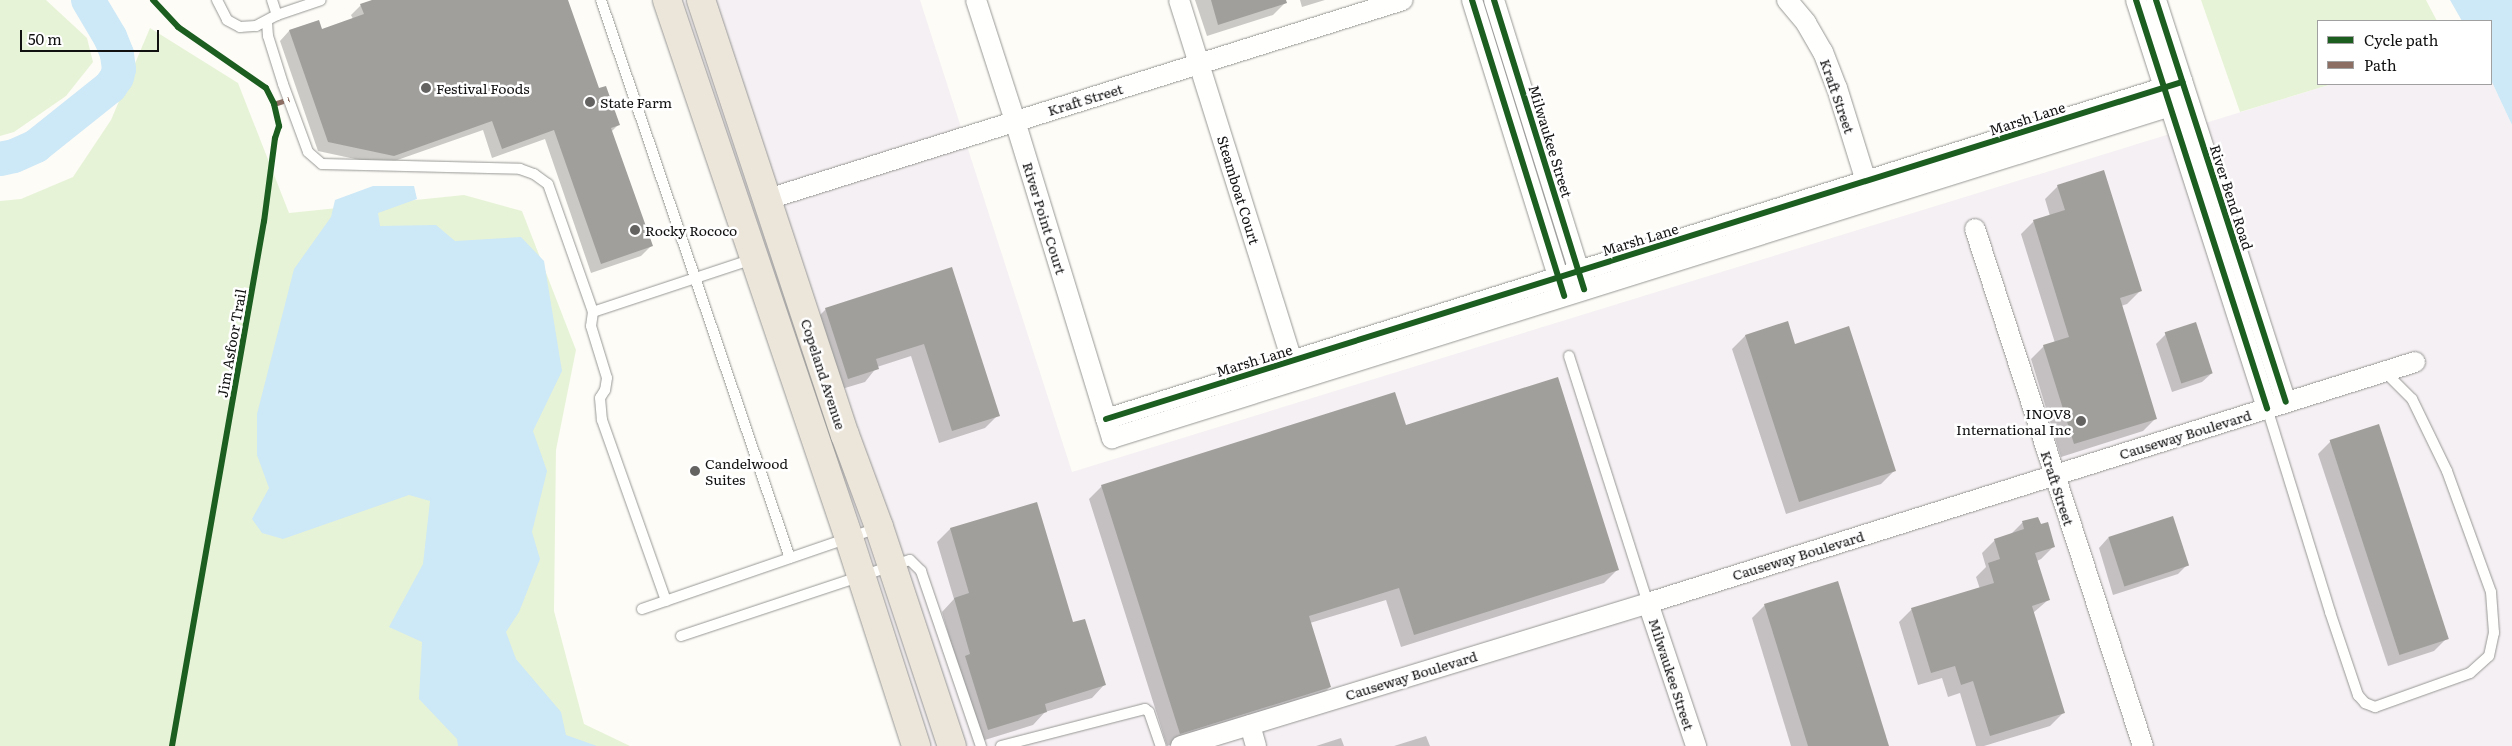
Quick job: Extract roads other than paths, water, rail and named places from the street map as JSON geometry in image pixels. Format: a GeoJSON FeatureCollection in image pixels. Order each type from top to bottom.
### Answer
{"type":"FeatureCollection","features":[{"type":"Feature","properties":{"kind":"highway","name":"Copeland Avenue"},"geometry":{"type":"LineString","coordinates":[[667,0],[753,259],[849,538],[916,746]]}},
{"type":"Feature","properties":{"kind":"highway","name":"Copeland Avenue"},"geometry":{"type":"LineString","coordinates":[[701,0],[823,370],[879,528],[952,746]]}},
{"type":"Feature","properties":{"kind":"highway"},"geometry":{"type":"LineString","coordinates":[[753,259],[768,263],[776,270],[806,352],[823,370]]}},
{"type":"Feature","properties":{"kind":"street","name":"River Point Court"},"geometry":{"type":"LineString","coordinates":[[976,0],[1015,120],[1109,429]]}},
{"type":"Feature","properties":{"kind":"street","name":"Steamboat Court"},"geometry":{"type":"LineString","coordinates":[[1179,0],[1296,371]]}},
{"type":"Feature","properties":{"kind":"street","name":"Kraft Street"},"geometry":{"type":"LineString","coordinates":[[768,199],[1015,120],[1403,0]]}},
{"type":"Feature","properties":{"kind":"street"},"geometry":{"type":"LineString","coordinates":[[1472,0],[1561,286]]}},
{"type":"Feature","properties":{"kind":"street","name":"Milwaukee Street"},"geometry":{"type":"LineString","coordinates":[[1494,0],[1581,280]]}},
{"type":"Feature","properties":{"kind":"street","name":"Kraft Street"},"geometry":{"type":"LineString","coordinates":[[1787,0],[1806,23],[1823,52],[1837,88],[1869,191]]}},
{"type":"Feature","properties":{"kind":"street","name":"River Bend Road"},"geometry":{"type":"LineString","coordinates":[[2136,0],[2176,94],[2286,402]]}},
{"type":"Feature","properties":{"kind":"street","name":"River Bend Road"},"geometry":{"type":"LineString","coordinates":[[2156,0],[2176,94],[2267,408]]}},
{"type":"Feature","properties":{"kind":"street","name":"Marsh Lane"},"geometry":{"type":"LineString","coordinates":[[1109,429],[2176,94]]}},
{"type":"Feature","properties":{"kind":"street","name":"Kraft Street"},"geometry":{"type":"LineString","coordinates":[[1975,229],[2143,746]]}},
{"type":"Feature","properties":{"kind":"street","name":"Causeway Boulevard"},"geometry":{"type":"LineString","coordinates":[[1181,746],[1648,603],[2415,362]]}},
{"type":"Feature","properties":{"kind":"street","name":"Milwaukee Street"},"geometry":{"type":"LineString","coordinates":[[1648,603],[1696,746]]}},
{"type":"Feature","properties":{"kind":"street"},"geometry":{"type":"LineString","coordinates":[[1250,725],[1256,746]]}},
{"type":"Feature","properties":{"kind":"lane"},"geometry":{"type":"LineString","coordinates":[[217,0],[223,14],[232,24],[248,28],[321,0]]}},
{"type":"Feature","properties":{"kind":"lane"},"geometry":{"type":"LineString","coordinates":[[272,0],[278,15]]}},
{"type":"Feature","properties":{"kind":"lane"},"geometry":{"type":"LineString","coordinates":[[601,0],[790,558]]}},
{"type":"Feature","properties":{"kind":"lane"},"geometry":{"type":"LineString","coordinates":[[266,22],[283,84],[308,152],[322,164],[520,169],[534,174],[548,184],[593,312],[591,326],[607,378],[605,390],[600,398],[602,420],[666,601]]}},
{"type":"Feature","properties":{"kind":"lane"},"geometry":{"type":"LineString","coordinates":[[593,312],[695,276],[753,259]]}},
{"type":"Feature","properties":{"kind":"lane"},"geometry":{"type":"LineString","coordinates":[[1569,356],[1648,603]]}},
{"type":"Feature","properties":{"kind":"lane"},"geometry":{"type":"LineString","coordinates":[[2267,408],[2330,612],[2358,695],[2365,703],[2375,707],[2470,673],[2489,656],[2494,633],[2491,592],[2447,471],[2412,399],[2384,371]]}},
{"type":"Feature","properties":{"kind":"lane"},"geometry":{"type":"LineString","coordinates":[[642,609],[879,528]]}},
{"type":"Feature","properties":{"kind":"lane"},"geometry":{"type":"LineString","coordinates":[[681,636],[910,560],[921,571],[981,746]]}},
{"type":"Feature","properties":{"kind":"lane"},"geometry":{"type":"LineString","coordinates":[[1001,746],[1145,709],[1149,712],[1161,746]]}},
{"type":"Feature","properties":{"kind":"water"},"geometry":{"type":"Polygon","coordinates":[[[2450,0],[2512,0],[2512,125],[2492,82],[2492,20],[2461,20],[2450,0]]]}},
{"type":"Feature","properties":{"kind":"water"},"geometry":{"type":"Polygon","coordinates":[[[373,186],[414,186],[417,199],[378,213],[380,226],[436,225],[455,241],[521,237],[544,261],[562,371],[533,431],[547,471],[532,532],[540,559],[519,612],[506,632],[516,659],[561,712],[566,735],[597,746],[458,746],[457,739],[419,699],[422,642],[389,627],[423,564],[430,501],[409,495],[283,539],[262,533],[252,519],[269,488],[257,455],[257,414],[294,269],[331,217],[335,200],[373,186]]]}},
{"type":"Feature","properties":{"kind":"waterway"},"geometry":{"type":"LineString","coordinates":[[0,159],[14,156],[36,146],[110,87],[117,77],[119,69],[117,54],[110,37],[88,0]]}},
{"type":"Feature","properties":{"kind":"place","name":"Festival Foods"},"geometry":{"type":"Point","coordinates":[426,88]}},
{"type":"Feature","properties":{"kind":"place","name":"State Farm"},"geometry":{"type":"Point","coordinates":[590,102]}},
{"type":"Feature","properties":{"kind":"place","name":"Rocky Rococo"},"geometry":{"type":"Point","coordinates":[635,230]}},
{"type":"Feature","properties":{"kind":"place","name":"INOV8 International Inc"},"geometry":{"type":"Point","coordinates":[2081,421]}},
{"type":"Feature","properties":{"kind":"place","name":"Candelwood Suites"},"geometry":{"type":"Point","coordinates":[695,471]}}]}
